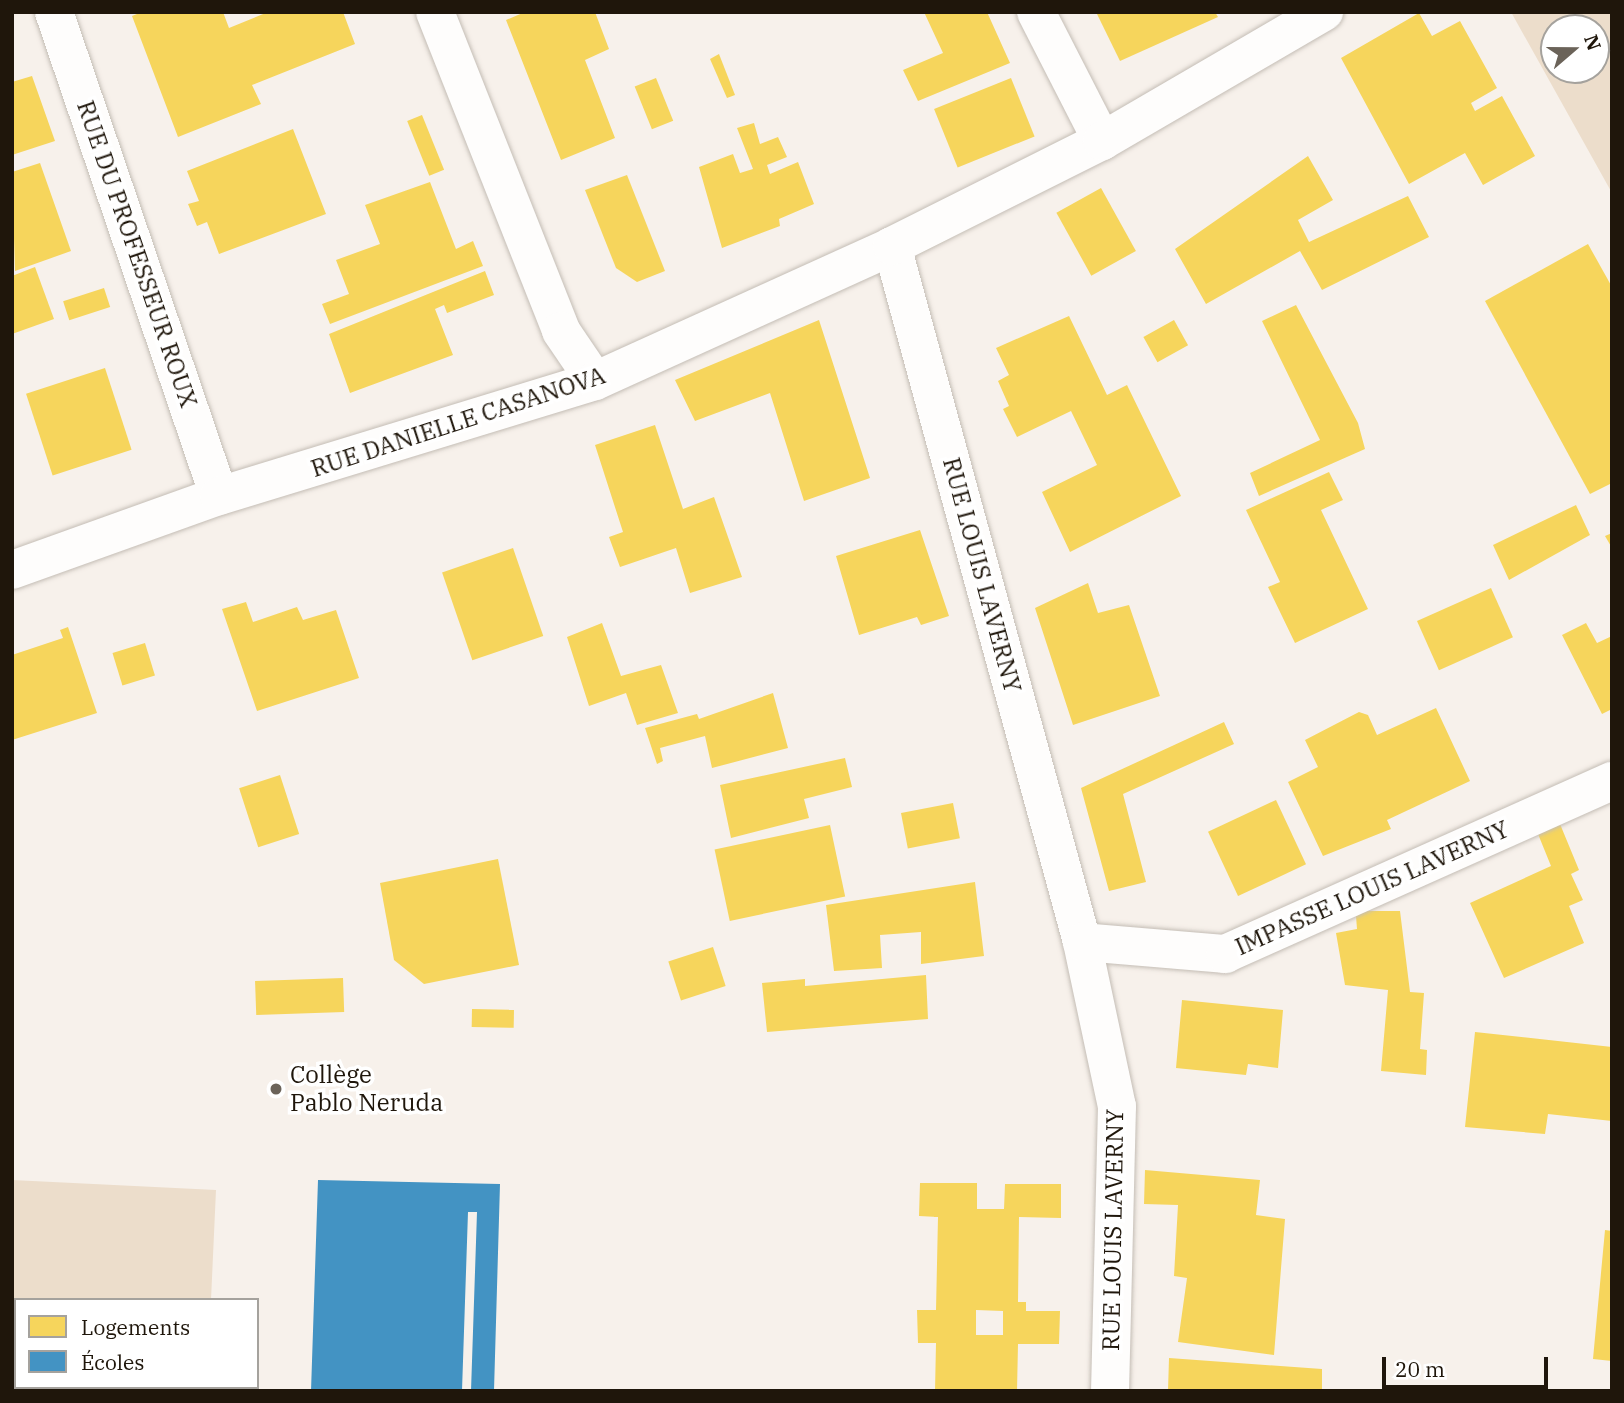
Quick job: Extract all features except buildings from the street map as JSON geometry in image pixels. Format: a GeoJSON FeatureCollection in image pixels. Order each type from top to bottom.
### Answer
{"type":"FeatureCollection","features":[{"type":"Feature","properties":{"kind":"street","name":"RUE DU PROFESSEUR ROUX"},"geometry":{"type":"LineString","coordinates":[[54,12],[219,496]]}},
{"type":"Feature","properties":{"kind":"street"},"geometry":{"type":"LineString","coordinates":[[435,12],[561,331],[595,381]]}},
{"type":"Feature","properties":{"kind":"street"},"geometry":{"type":"LineString","coordinates":[[1036,12],[1102,141]]}},
{"type":"Feature","properties":{"kind":"street"},"geometry":{"type":"LineString","coordinates":[[892,246],[1102,141],[1324,12]]}},
{"type":"Feature","properties":{"kind":"street","name":"RUE DANIELLE CASANOVA"},"geometry":{"type":"LineString","coordinates":[[12,570],[219,496],[595,381],[892,246]]}},
{"type":"Feature","properties":{"kind":"street","name":"RUE LOUIS LAVERNY"},"geometry":{"type":"LineString","coordinates":[[892,246],[1082,942],[1117,1106],[1110,1391]]}},
{"type":"Feature","properties":{"kind":"street","name":"IMPASSE LOUIS LAVERNY"},"geometry":{"type":"LineString","coordinates":[[1082,942],[1225,954],[1612,780]]}},
{"type":"Feature","properties":{"kind":"shaded area"},"geometry":{"type":"Polygon","coordinates":[[[1511,12],[1612,12],[1612,193],[1551,84],[1610,84],[1610,14],[1540,14],[1540,64],[1511,12]]]}},
{"type":"Feature","properties":{"kind":"shaded area"},"geometry":{"type":"Polygon","coordinates":[[[12,1180],[216,1190],[211,1298],[14,1298],[14,1389],[207,1391],[12,1391],[12,1180]]]}},
{"type":"Feature","properties":{"kind":"place","name":"Collège Pablo Neruda"},"geometry":{"type":"Point","coordinates":[276,1089]}}]}
